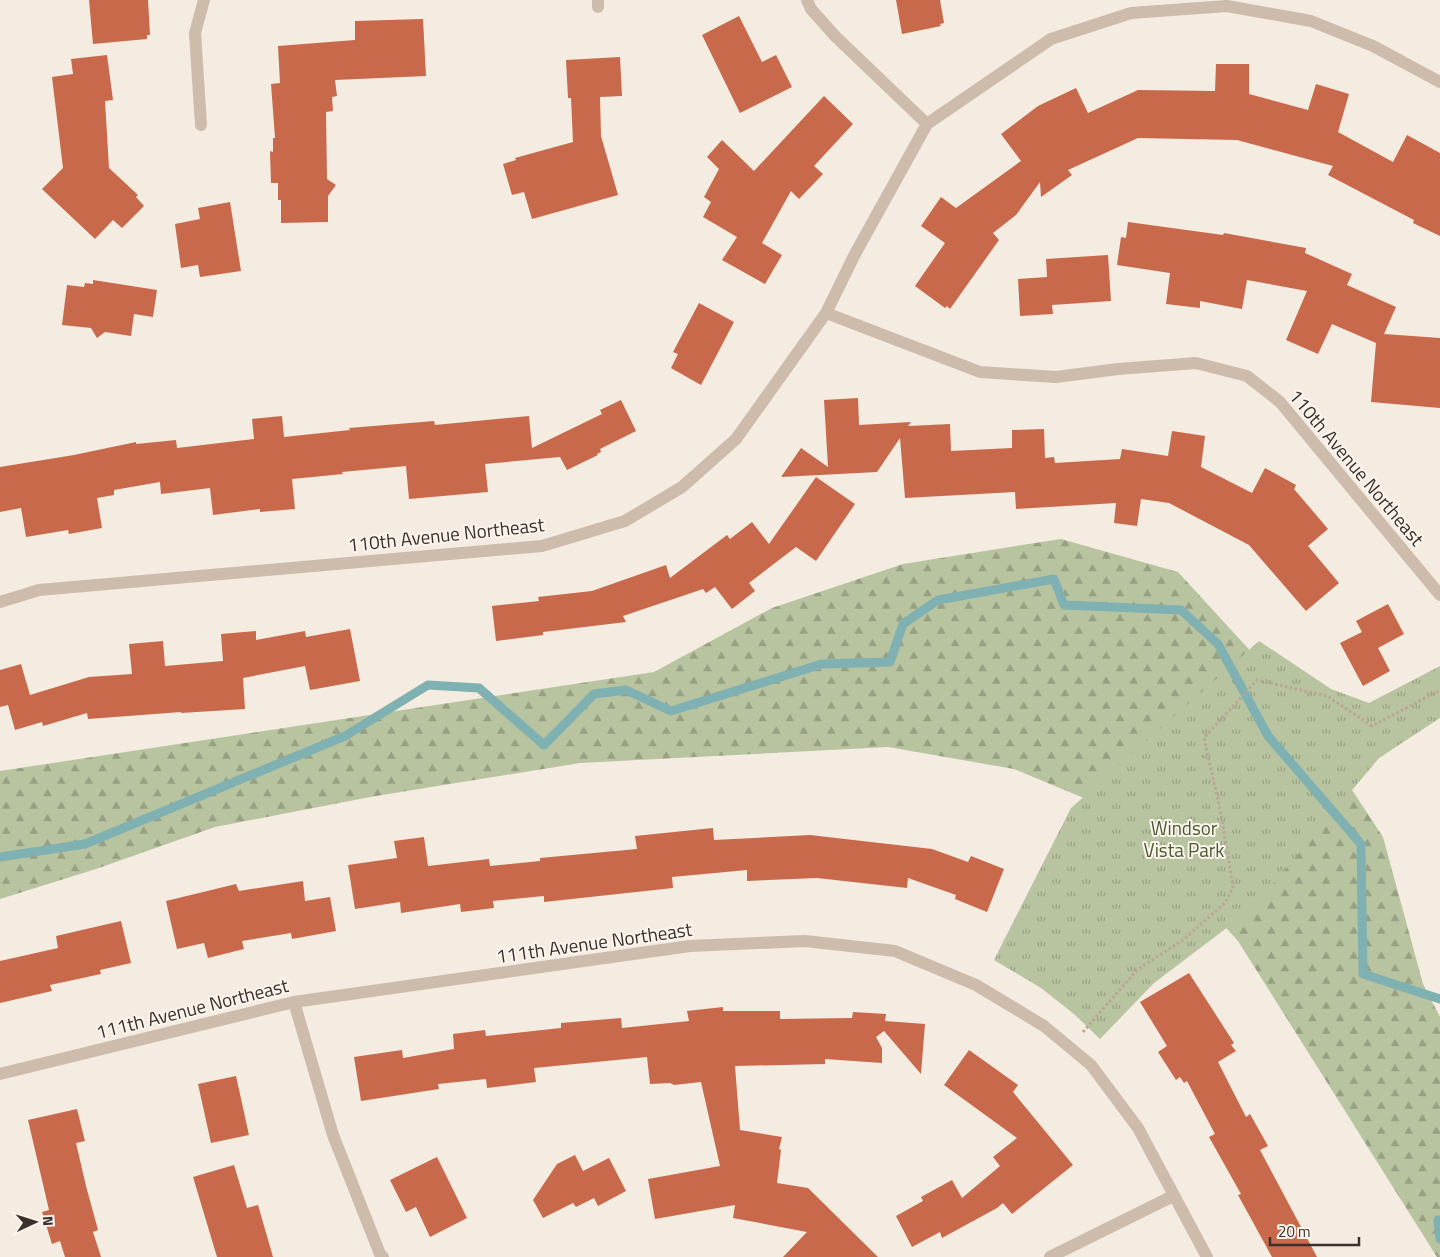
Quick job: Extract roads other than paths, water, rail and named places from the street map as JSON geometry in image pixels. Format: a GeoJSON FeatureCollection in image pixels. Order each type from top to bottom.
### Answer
{"type":"FeatureCollection","features":[{"type":"Feature","properties":{"kind":"street"},"geometry":{"type":"LineString","coordinates":[[201,124],[195,34],[204,0]]}},
{"type":"Feature","properties":{"kind":"street"},"geometry":{"type":"LineString","coordinates":[[807,0],[811,9],[835,36],[927,124]]}},
{"type":"Feature","properties":{"kind":"street"},"geometry":{"type":"LineString","coordinates":[[826,313],[855,254],[927,124],[1051,39],[1131,13],[1227,6],[1311,21],[1373,46],[1440,82]]}},
{"type":"Feature","properties":{"kind":"street","name":"110th Avenue Northeast"},"geometry":{"type":"LineString","coordinates":[[0,602],[39,590],[542,546],[625,521],[682,487],[736,439],[826,313],[980,372],[1056,378],[1118,369],[1196,363],[1247,376],[1280,402],[1440,595]]}},
{"type":"Feature","properties":{"kind":"street","name":"111th Avenue Northeast"},"geometry":{"type":"LineString","coordinates":[[0,1074],[294,1002],[690,946],[805,941],[895,951],[976,985],[1044,1026],[1091,1065],[1138,1128],[1207,1257]]}},
{"type":"Feature","properties":{"kind":"street"},"geometry":{"type":"LineString","coordinates":[[294,1002],[333,1135],[382,1257]]}},
{"type":"Feature","properties":{"kind":"street"},"geometry":{"type":"LineString","coordinates":[[1050,1257],[1173,1196]]}},
{"type":"Feature","properties":{"kind":"waterway"},"geometry":{"type":"LineString","coordinates":[[0,857],[85,844],[345,736],[428,685],[479,688],[544,745],[594,694],[626,690],[671,711],[822,664],[890,662],[903,624],[938,600],[1054,579],[1064,605],[1181,610],[1218,644],[1268,736],[1361,844],[1363,974],[1440,999]]}},
{"type":"Feature","properties":{"kind":"waterway"},"geometry":{"type":"LineString","coordinates":[[1440,1220],[1438,1220],[1440,1239]]}},
{"type":"Feature","properties":{"kind":"park label","name":"Windsor Vista Park"},"geometry":{"type":"Point","coordinates":[1184,838]}}]}
